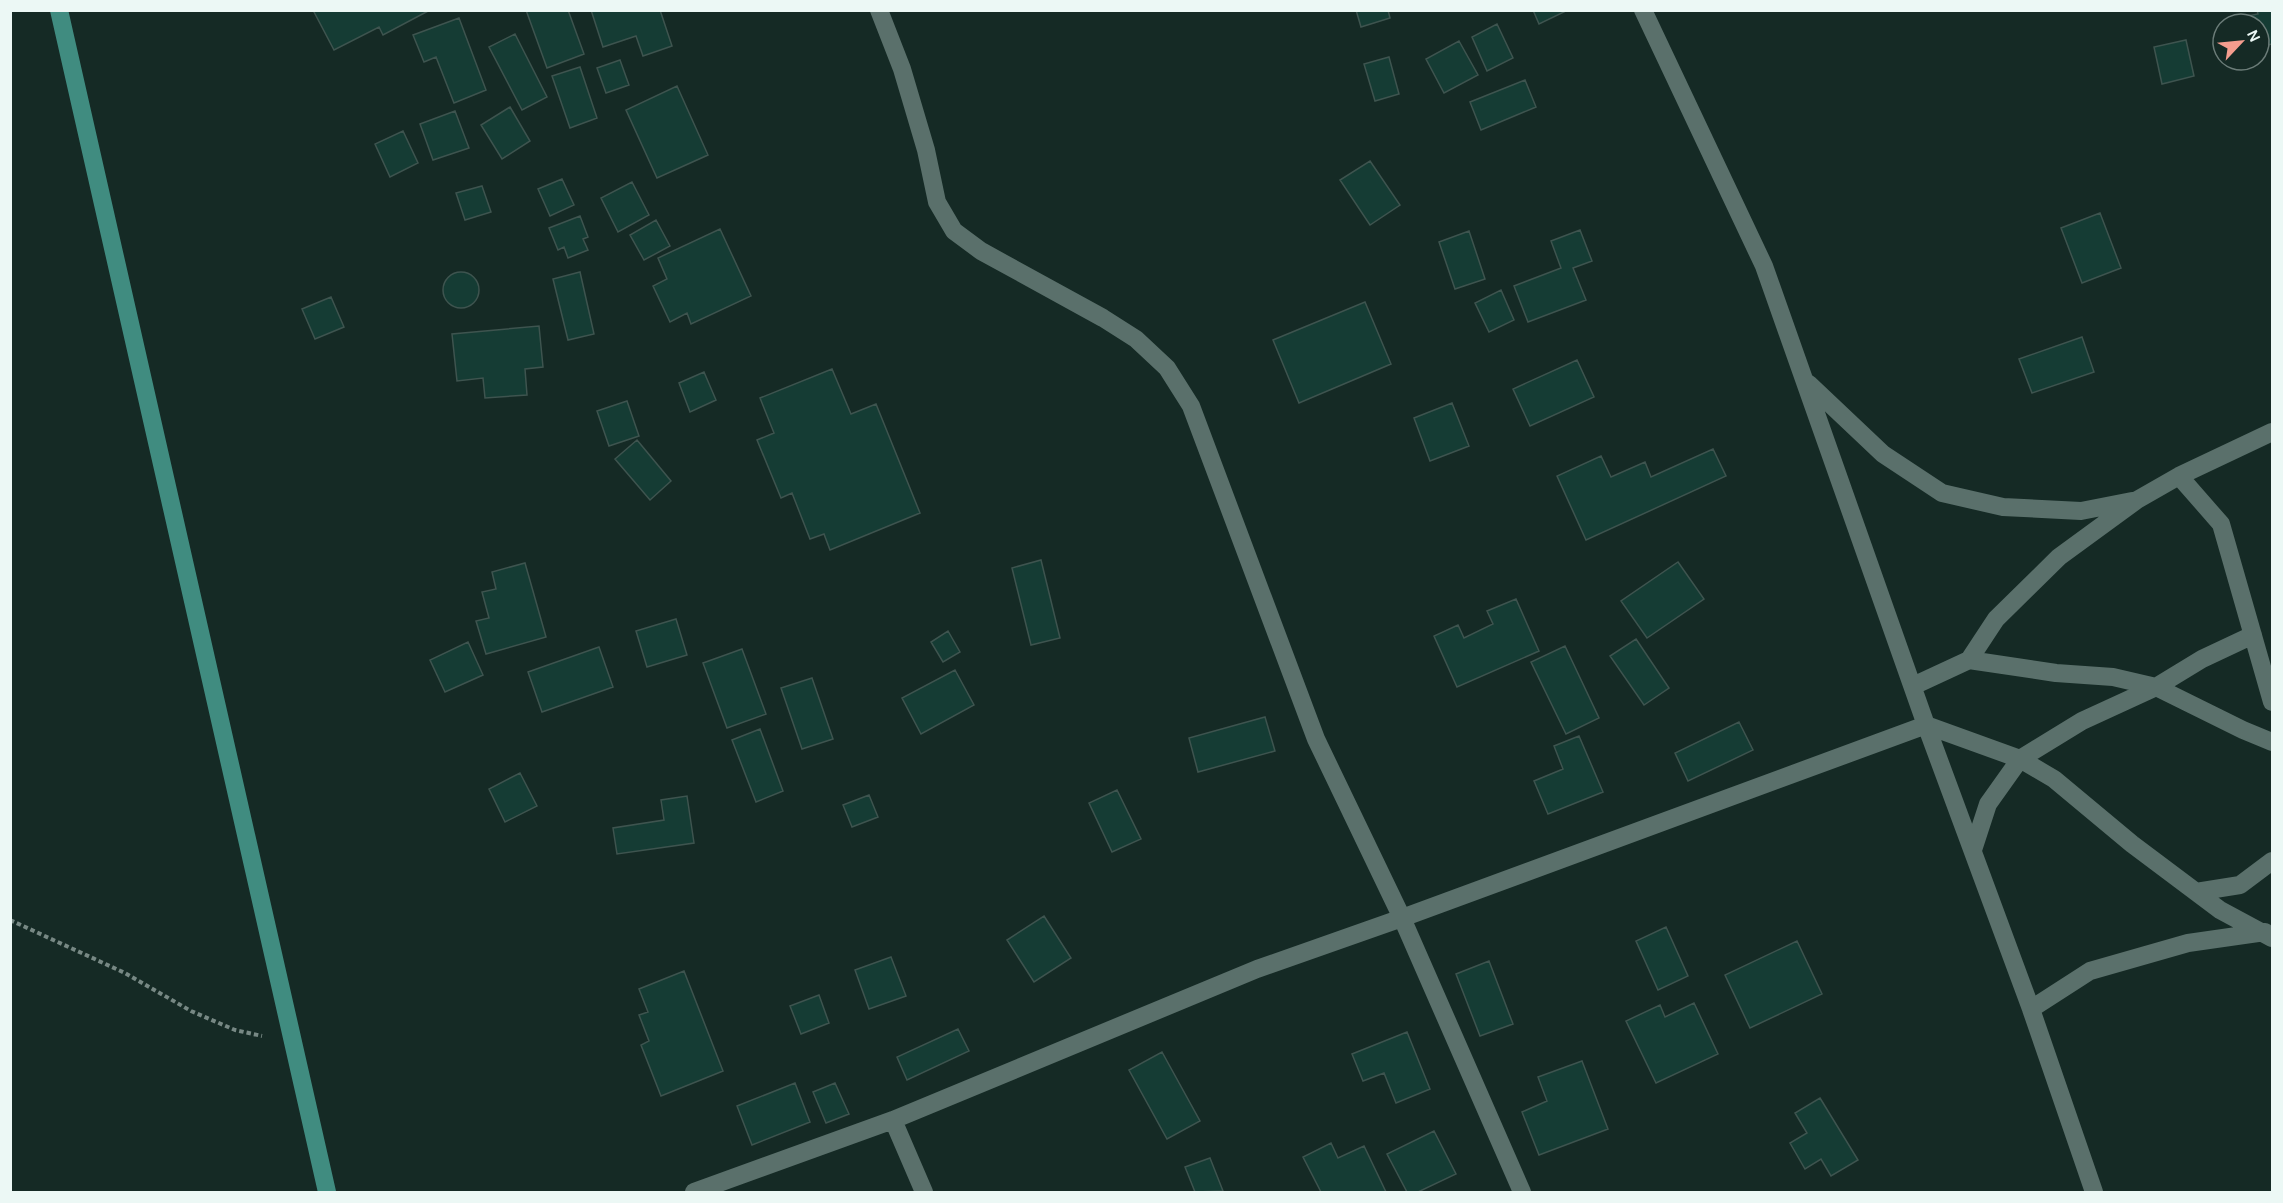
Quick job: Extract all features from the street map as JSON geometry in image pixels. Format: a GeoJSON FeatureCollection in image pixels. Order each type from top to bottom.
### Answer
{"type":"FeatureCollection","features":[{"type":"Feature","properties":{"kind":"street"},"geometry":{"type":"LineString","coordinates":[[59,10],[327,1192]]}},
{"type":"Feature","properties":{"kind":"street"},"geometry":{"type":"LineString","coordinates":[[879,10],[902,69],[926,150],[937,202],[954,231],[981,251],[1103,318],[1136,339],[1167,368],[1191,406],[1316,739],[1402,918],[1522,1192]]}},
{"type":"Feature","properties":{"kind":"street"},"geometry":{"type":"LineString","coordinates":[[1643,10],[1764,267],[1926,725],[2031,1009],[2094,1192]]}},
{"type":"Feature","properties":{"kind":"street"},"geometry":{"type":"LineString","coordinates":[[1805,381],[1883,454],[1942,493],[2003,507],[2081,511],[2137,500]]}},
{"type":"Feature","properties":{"kind":"street"},"geometry":{"type":"LineString","coordinates":[[1913,686],[1969,660],[1996,619],[2059,557],[2137,500],[2179,476],[2272,432]]}},
{"type":"Feature","properties":{"kind":"street"},"geometry":{"type":"LineString","coordinates":[[2179,476],[2220,524],[2272,702]]}},
{"type":"Feature","properties":{"kind":"street"},"geometry":{"type":"LineString","coordinates":[[1972,850],[1988,804],[2020,759],[2082,721],[2156,687],[2202,659],[2253,634]]}},
{"type":"Feature","properties":{"kind":"street"},"geometry":{"type":"LineString","coordinates":[[1969,660],[2056,673],[2113,677],[2156,687],[2272,742]]}},
{"type":"Feature","properties":{"kind":"street"},"geometry":{"type":"LineString","coordinates":[[694,1192],[893,1120],[1257,969],[1926,725],[2020,759],[2054,779],[2132,844],[2220,910],[2269,934]]}},
{"type":"Feature","properties":{"kind":"street"},"geometry":{"type":"LineString","coordinates":[[2196,892],[2240,885],[2272,861]]}},
{"type":"Feature","properties":{"kind":"street"},"geometry":{"type":"LineString","coordinates":[[2031,1009],[2090,971],[2188,943],[2269,934]]}},
{"type":"Feature","properties":{"kind":"street"},"geometry":{"type":"LineString","coordinates":[[893,1120],[924,1192]]}},
{"type":"Feature","properties":{"kind":"path"},"geometry":{"type":"LineString","coordinates":[[10,920],[125,973],[191,1011],[235,1030],[294,1044]]}},
{"type":"Feature","properties":{"kind":"building"},"geometry":{"type":"Polygon","coordinates":[[[313,10],[430,10],[383,35],[379,27],[334,50],[313,10]]]}},
{"type":"Feature","properties":{"kind":"building"},"geometry":{"type":"Polygon","coordinates":[[[526,10],[568,10],[584,54],[547,68],[526,10]]]}},
{"type":"Feature","properties":{"kind":"building"},"geometry":{"type":"Polygon","coordinates":[[[591,10],[660,10],[672,46],[643,56],[636,36],[603,47],[591,10]]]}},
{"type":"Feature","properties":{"kind":"building"},"geometry":{"type":"Polygon","coordinates":[[[1356,10],[1388,10],[1390,18],[1361,27],[1356,10]]]}},
{"type":"Feature","properties":{"kind":"building"},"geometry":{"type":"Polygon","coordinates":[[[1533,10],[1563,10],[1564,12],[1539,24],[1533,10]]]}},
{"type":"Feature","properties":{"kind":"building"},"geometry":{"type":"Polygon","coordinates":[[[2257,10],[2272,10],[2272,44],[2271,12],[2258,12],[2257,10]]]}},
{"type":"Feature","properties":{"kind":"building"},"geometry":{"type":"Polygon","coordinates":[[[459,18],[486,90],[454,103],[436,57],[424,62],[413,35],[459,18]]]}},
{"type":"Feature","properties":{"kind":"building"},"geometry":{"type":"Polygon","coordinates":[[[1497,24],[1513,58],[1487,71],[1472,37],[1497,24]]]}},
{"type":"Feature","properties":{"kind":"building"},"geometry":{"type":"Polygon","coordinates":[[[515,34],[547,97],[522,110],[489,47],[515,34]]]}},
{"type":"Feature","properties":{"kind":"building"},"geometry":{"type":"Polygon","coordinates":[[[2186,40],[2194,76],[2162,84],[2154,47],[2186,40]]]}},
{"type":"Feature","properties":{"kind":"building"},"geometry":{"type":"Polygon","coordinates":[[[1459,41],[1478,75],[1444,93],[1426,59],[1459,41]]]}},
{"type":"Feature","properties":{"kind":"building"},"geometry":{"type":"Polygon","coordinates":[[[1389,57],[1399,94],[1375,101],[1364,64],[1389,57]]]}},
{"type":"Feature","properties":{"kind":"building"},"geometry":{"type":"Polygon","coordinates":[[[620,60],[629,85],[606,93],[597,68],[620,60]]]}},
{"type":"Feature","properties":{"kind":"building"},"geometry":{"type":"Polygon","coordinates":[[[580,67],[597,118],[570,128],[552,76],[580,67]]]}},
{"type":"Feature","properties":{"kind":"building"},"geometry":{"type":"Polygon","coordinates":[[[1525,80],[1536,107],[1481,130],[1470,102],[1525,80]]]}},
{"type":"Feature","properties":{"kind":"building"},"geometry":{"type":"Polygon","coordinates":[[[677,86],[708,155],[657,178],[626,110],[677,86]]]}},
{"type":"Feature","properties":{"kind":"building"},"geometry":{"type":"Polygon","coordinates":[[[510,107],[530,141],[502,159],[481,125],[510,107]]]}},
{"type":"Feature","properties":{"kind":"building"},"geometry":{"type":"Polygon","coordinates":[[[455,111],[469,148],[433,160],[420,124],[455,111]]]}},
{"type":"Feature","properties":{"kind":"building"},"geometry":{"type":"Polygon","coordinates":[[[403,131],[418,163],[390,177],[375,144],[403,131]]]}},
{"type":"Feature","properties":{"kind":"building"},"geometry":{"type":"Polygon","coordinates":[[[1370,161],[1400,205],[1370,225],[1340,180],[1370,161]]]}},
{"type":"Feature","properties":{"kind":"building"},"geometry":{"type":"Polygon","coordinates":[[[562,179],[574,205],[550,216],[538,189],[562,179]]]}},
{"type":"Feature","properties":{"kind":"building"},"geometry":{"type":"Polygon","coordinates":[[[632,182],[649,215],[618,232],[601,198],[632,182]]]}},
{"type":"Feature","properties":{"kind":"building"},"geometry":{"type":"Polygon","coordinates":[[[482,186],[491,212],[465,220],[456,193],[482,186]]]}},
{"type":"Feature","properties":{"kind":"building"},"geometry":{"type":"Polygon","coordinates":[[[2100,213],[2121,268],[2082,283],[2061,228],[2100,213]]]}},
{"type":"Feature","properties":{"kind":"building"},"geometry":{"type":"Polygon","coordinates":[[[580,216],[588,237],[583,239],[588,250],[568,258],[564,247],[558,250],[549,228],[580,216]]]}},
{"type":"Feature","properties":{"kind":"building"},"geometry":{"type":"Polygon","coordinates":[[[656,220],[670,246],[644,260],[630,235],[656,220]]]}},
{"type":"Feature","properties":{"kind":"building"},"geometry":{"type":"Polygon","coordinates":[[[720,229],[751,296],[691,324],[687,313],[670,322],[653,286],[667,279],[658,258],[720,229]]]}},
{"type":"Feature","properties":{"kind":"building"},"geometry":{"type":"Polygon","coordinates":[[[1580,230],[1592,261],[1573,268],[1586,300],[1528,322],[1514,286],[1561,268],[1551,241],[1580,230]]]}},
{"type":"Feature","properties":{"kind":"building"},"geometry":{"type":"Polygon","coordinates":[[[1469,231],[1485,279],[1455,289],[1439,242],[1469,231]]]}},
{"type":"Feature","properties":{"kind":"building"},"geometry":{"type":"Polygon","coordinates":[[[461,272],[474,277],[479,290],[474,303],[461,308],[448,303],[443,290],[448,277],[461,272]]]}},
{"type":"Feature","properties":{"kind":"building"},"geometry":{"type":"Polygon","coordinates":[[[580,272],[594,334],[568,340],[553,279],[580,272]]]}},
{"type":"Feature","properties":{"kind":"building"},"geometry":{"type":"Polygon","coordinates":[[[1501,290],[1514,320],[1489,332],[1475,303],[1501,290]]]}},
{"type":"Feature","properties":{"kind":"building"},"geometry":{"type":"Polygon","coordinates":[[[331,297],[344,327],[315,339],[302,309],[331,297]]]}},
{"type":"Feature","properties":{"kind":"building"},"geometry":{"type":"Polygon","coordinates":[[[1365,302],[1391,364],[1299,403],[1273,340],[1365,302]]]}},
{"type":"Feature","properties":{"kind":"building"},"geometry":{"type":"Polygon","coordinates":[[[539,326],[543,367],[525,369],[527,395],[485,398],[483,378],[457,381],[452,334],[539,326]]]}},
{"type":"Feature","properties":{"kind":"building"},"geometry":{"type":"Polygon","coordinates":[[[2082,337],[2094,372],[2032,393],[2019,359],[2082,337]]]}},
{"type":"Feature","properties":{"kind":"building"},"geometry":{"type":"Polygon","coordinates":[[[1577,360],[1594,397],[1530,426],[1513,389],[1577,360]]]}},
{"type":"Feature","properties":{"kind":"building"},"geometry":{"type":"Polygon","coordinates":[[[832,369],[851,414],[876,404],[920,513],[830,550],[824,534],[810,539],[792,493],[781,498],[757,440],[774,433],[760,398],[832,369]]]}},
{"type":"Feature","properties":{"kind":"building"},"geometry":{"type":"Polygon","coordinates":[[[704,372],[716,400],[690,412],[679,383],[704,372]]]}},
{"type":"Feature","properties":{"kind":"building"},"geometry":{"type":"Polygon","coordinates":[[[627,401],[639,436],[609,446],[597,411],[627,401]]]}},
{"type":"Feature","properties":{"kind":"building"},"geometry":{"type":"Polygon","coordinates":[[[1452,403],[1469,446],[1430,461],[1414,418],[1452,403]]]}},
{"type":"Feature","properties":{"kind":"building"},"geometry":{"type":"Polygon","coordinates":[[[637,440],[671,481],[650,500],[615,459],[637,440]]]}},
{"type":"Feature","properties":{"kind":"building"},"geometry":{"type":"Polygon","coordinates":[[[1713,449],[1726,476],[1586,540],[1557,476],[1601,456],[1611,477],[1645,462],[1651,477],[1713,449]]]}},
{"type":"Feature","properties":{"kind":"building"},"geometry":{"type":"Polygon","coordinates":[[[1041,560],[1060,638],[1031,645],[1012,568],[1041,560]]]}},
{"type":"Feature","properties":{"kind":"building"},"geometry":{"type":"Polygon","coordinates":[[[1678,562],[1704,599],[1647,638],[1621,601],[1678,562]]]}},
{"type":"Feature","properties":{"kind":"building"},"geometry":{"type":"Polygon","coordinates":[[[525,563],[546,637],[486,654],[476,621],[489,618],[482,592],[496,589],[492,572],[525,563]]]}},
{"type":"Feature","properties":{"kind":"building"},"geometry":{"type":"Polygon","coordinates":[[[1516,599],[1539,651],[1457,687],[1434,636],[1458,625],[1464,638],[1493,624],[1487,611],[1516,599]]]}},
{"type":"Feature","properties":{"kind":"building"},"geometry":{"type":"Polygon","coordinates":[[[676,619],[687,655],[647,667],[636,631],[676,619]]]}},
{"type":"Feature","properties":{"kind":"building"},"geometry":{"type":"Polygon","coordinates":[[[948,631],[960,652],[943,662],[931,642],[948,631]]]}},
{"type":"Feature","properties":{"kind":"building"},"geometry":{"type":"Polygon","coordinates":[[[1636,639],[1669,688],[1644,705],[1610,656],[1636,639]]]}},
{"type":"Feature","properties":{"kind":"building"},"geometry":{"type":"Polygon","coordinates":[[[468,642],[483,675],[445,692],[430,660],[468,642]]]}},
{"type":"Feature","properties":{"kind":"building"},"geometry":{"type":"Polygon","coordinates":[[[1565,646],[1599,718],[1566,734],[1531,662],[1565,646]]]}},
{"type":"Feature","properties":{"kind":"building"},"geometry":{"type":"Polygon","coordinates":[[[599,647],[613,687],[542,712],[528,672],[599,647]]]}},
{"type":"Feature","properties":{"kind":"building"},"geometry":{"type":"Polygon","coordinates":[[[742,649],[766,714],[727,728],[703,663],[742,649]]]}},
{"type":"Feature","properties":{"kind":"building"},"geometry":{"type":"Polygon","coordinates":[[[955,670],[974,705],[921,734],[902,698],[955,670]]]}},
{"type":"Feature","properties":{"kind":"building"},"geometry":{"type":"Polygon","coordinates":[[[812,678],[833,739],[802,749],[781,688],[812,678]]]}},
{"type":"Feature","properties":{"kind":"building"},"geometry":{"type":"Polygon","coordinates":[[[1265,717],[1275,751],[1198,772],[1189,738],[1265,717]]]}},
{"type":"Feature","properties":{"kind":"building"},"geometry":{"type":"Polygon","coordinates":[[[1739,722],[1753,750],[1688,781],[1675,753],[1739,722]]]}},
{"type":"Feature","properties":{"kind":"building"},"geometry":{"type":"Polygon","coordinates":[[[760,729],[783,791],[756,802],[732,740],[760,729]]]}},
{"type":"Feature","properties":{"kind":"building"},"geometry":{"type":"Polygon","coordinates":[[[1579,736],[1603,792],[1548,814],[1534,781],[1563,769],[1554,746],[1579,736]]]}},
{"type":"Feature","properties":{"kind":"building"},"geometry":{"type":"Polygon","coordinates":[[[520,773],[537,806],[505,822],[489,789],[520,773]]]}},
{"type":"Feature","properties":{"kind":"building"},"geometry":{"type":"Polygon","coordinates":[[[1117,790],[1141,839],[1112,852],[1089,803],[1117,790]]]}},
{"type":"Feature","properties":{"kind":"building"},"geometry":{"type":"Polygon","coordinates":[[[869,795],[878,817],[852,827],[843,805],[869,795]]]}},
{"type":"Feature","properties":{"kind":"building"},"geometry":{"type":"Polygon","coordinates":[[[687,796],[694,843],[617,854],[613,828],[664,820],[661,800],[687,796]]]}},
{"type":"Feature","properties":{"kind":"building"},"geometry":{"type":"Polygon","coordinates":[[[1044,916],[1071,958],[1034,982],[1007,940],[1044,916]]]}},
{"type":"Feature","properties":{"kind":"building"},"geometry":{"type":"Polygon","coordinates":[[[1666,927],[1688,976],[1658,990],[1636,941],[1666,927]]]}},
{"type":"Feature","properties":{"kind":"building"},"geometry":{"type":"Polygon","coordinates":[[[1797,941],[1822,994],[1750,1028],[1725,975],[1797,941]]]}},
{"type":"Feature","properties":{"kind":"building"},"geometry":{"type":"Polygon","coordinates":[[[891,957],[906,996],[869,1009],[855,970],[891,957]]]}},
{"type":"Feature","properties":{"kind":"building"},"geometry":{"type":"Polygon","coordinates":[[[1489,961],[1513,1024],[1480,1036],[1456,974],[1489,961]]]}},
{"type":"Feature","properties":{"kind":"building"},"geometry":{"type":"Polygon","coordinates":[[[684,971],[723,1071],[661,1096],[641,1045],[649,1041],[639,1015],[648,1012],[639,989],[684,971]]]}},
{"type":"Feature","properties":{"kind":"building"},"geometry":{"type":"Polygon","coordinates":[[[819,995],[829,1023],[801,1034],[790,1006],[819,995]]]}},
{"type":"Feature","properties":{"kind":"building"},"geometry":{"type":"Polygon","coordinates":[[[1694,1003],[1718,1054],[1656,1083],[1626,1021],[1660,1005],[1665,1017],[1694,1003]]]}},
{"type":"Feature","properties":{"kind":"building"},"geometry":{"type":"Polygon","coordinates":[[[958,1029],[969,1051],[907,1080],[897,1057],[958,1029]]]}},
{"type":"Feature","properties":{"kind":"building"},"geometry":{"type":"Polygon","coordinates":[[[1407,1032],[1430,1089],[1396,1103],[1384,1073],[1363,1081],[1352,1054],[1407,1032]]]}},
{"type":"Feature","properties":{"kind":"building"},"geometry":{"type":"Polygon","coordinates":[[[1162,1052],[1200,1121],[1167,1139],[1129,1070],[1162,1052]]]}},
{"type":"Feature","properties":{"kind":"building"},"geometry":{"type":"Polygon","coordinates":[[[1582,1061],[1608,1129],[1539,1155],[1522,1112],[1547,1101],[1538,1077],[1582,1061]]]}},
{"type":"Feature","properties":{"kind":"building"},"geometry":{"type":"Polygon","coordinates":[[[795,1083],[810,1122],[752,1145],[737,1106],[795,1083]]]}},
{"type":"Feature","properties":{"kind":"building"},"geometry":{"type":"Polygon","coordinates":[[[835,1083],[849,1114],[826,1123],[813,1092],[835,1083]]]}},
{"type":"Feature","properties":{"kind":"building"},"geometry":{"type":"Polygon","coordinates":[[[1820,1098],[1858,1160],[1831,1176],[1821,1159],[1805,1169],[1790,1143],[1807,1133],[1795,1113],[1820,1098]]]}},
{"type":"Feature","properties":{"kind":"building"},"geometry":{"type":"Polygon","coordinates":[[[1434,1131],[1456,1174],[1418,1192],[1407,1192],[1387,1154],[1434,1131]]]}},
{"type":"Feature","properties":{"kind":"building"},"geometry":{"type":"Polygon","coordinates":[[[1331,1143],[1338,1158],[1364,1146],[1386,1192],[1321,1192],[1303,1157],[1331,1143]]]}},
{"type":"Feature","properties":{"kind":"building"},"geometry":{"type":"Polygon","coordinates":[[[1210,1158],[1223,1191],[1195,1192],[1185,1167],[1210,1158]]]}}]}
